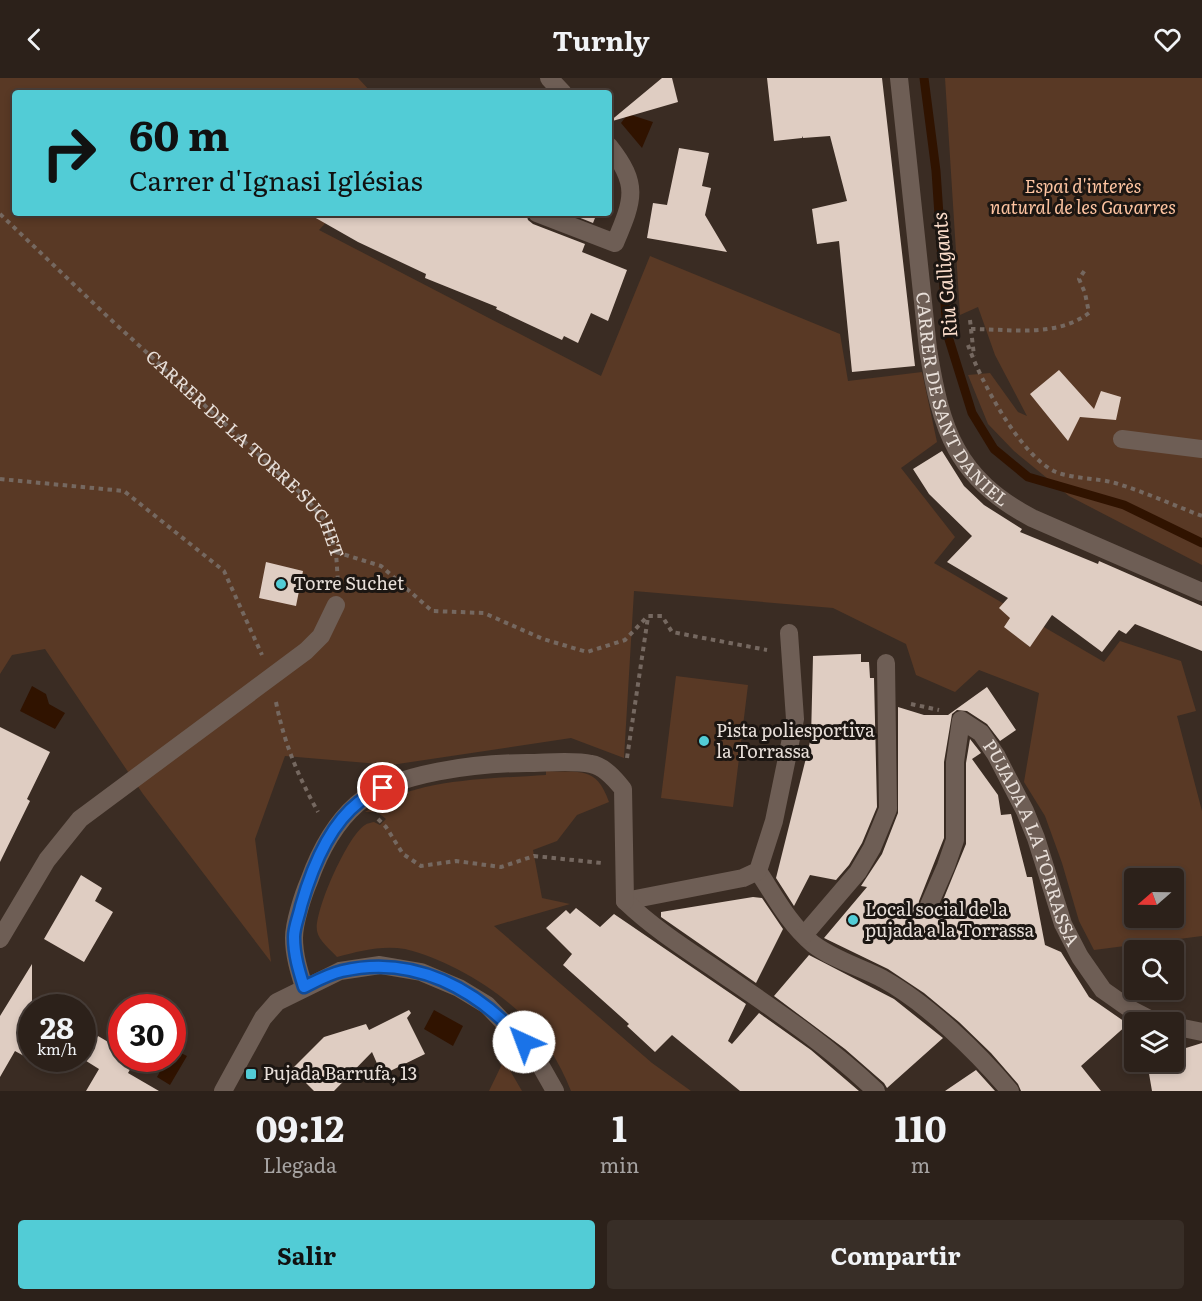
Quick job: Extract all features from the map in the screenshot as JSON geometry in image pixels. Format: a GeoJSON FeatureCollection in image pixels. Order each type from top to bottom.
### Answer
{"type":"FeatureCollection","features":[{"type":"Feature","properties":{"kind":"street"},"geometry":{"type":"LineString","coordinates":[[549,78],[560,90]]}},
{"type":"Feature","properties":{"kind":"street","name":"CARRER DE SANT DANIEL"},"geometry":{"type":"LineString","coordinates":[[899,78],[928,349],[935,392],[954,446],[968,468],[1005,504],[1032,518],[1202,591]]}},
{"type":"Feature","properties":{"kind":"street"},"geometry":{"type":"LineString","coordinates":[[545,216],[615,243],[627,213],[632,185],[621,160],[612,150]]}},
{"type":"Feature","properties":{"kind":"street"},"geometry":{"type":"LineString","coordinates":[[1122,439],[1202,449]]}},
{"type":"Feature","properties":{"kind":"street"},"geometry":{"type":"LineString","coordinates":[[0,939],[48,860],[80,819],[306,651],[321,636],[336,604]]}},
{"type":"Feature","properties":{"kind":"street"},"geometry":{"type":"LineString","coordinates":[[625,901],[743,878],[758,871],[774,821],[795,719],[789,633]]}},
{"type":"Feature","properties":{"kind":"street"},"geometry":{"type":"LineString","coordinates":[[804,935],[858,872],[872,848],[888,810],[886,663]]}},
{"type":"Feature","properties":{"kind":"street","name":"PUJADA A LA TORRASSA"},"geometry":{"type":"LineString","coordinates":[[929,906],[955,840],[955,762],[961,720],[981,733],[996,755],[1025,811],[1036,838],[1063,924],[1080,957],[1102,990],[1136,1012]]}},
{"type":"Feature","properties":{"kind":"street"},"geometry":{"type":"LineString","coordinates":[[304,987],[296,961],[294,935],[312,871],[330,836],[358,802],[383,788],[427,773],[504,763],[593,764],[610,774],[623,789],[625,901],[646,921],[843,1061],[876,1091]]}},
{"type":"Feature","properties":{"kind":"street"},"geometry":{"type":"LineString","coordinates":[[758,871],[787,917],[804,935],[828,954],[882,979],[915,999],[1010,1091]]}},
{"type":"Feature","properties":{"kind":"street"},"geometry":{"type":"LineString","coordinates":[[222,1091],[263,1018],[276,1002],[340,971],[380,965],[421,972],[459,988],[487,1005],[534,1054],[555,1091]]}},
{"type":"Feature","properties":{"kind":"street"},"geometry":{"type":"LineString","coordinates":[[1184,1028],[1202,1032]]}},
{"type":"Feature","properties":{"kind":"path","name":"CARRER DE LA TORRE SUCHET"},"geometry":{"type":"LineString","coordinates":[[0,214],[109,318],[306,498],[325,521],[336,552],[339,588],[336,604]]}},
{"type":"Feature","properties":{"kind":"path"},"geometry":{"type":"LineString","coordinates":[[971,329],[1026,332],[1076,323],[1089,313],[1085,293],[1079,279],[1085,270]]}},
{"type":"Feature","properties":{"kind":"path"},"geometry":{"type":"LineString","coordinates":[[970,320],[974,363]]}},
{"type":"Feature","properties":{"kind":"path"},"geometry":{"type":"LineString","coordinates":[[968,345],[974,363],[995,401],[1028,452],[1056,472],[1115,483],[1202,516]]}},
{"type":"Feature","properties":{"kind":"path"},"geometry":{"type":"LineString","coordinates":[[0,479],[124,491],[224,571],[252,630],[271,678],[285,742],[302,783],[330,836]]}},
{"type":"Feature","properties":{"kind":"path"},"geometry":{"type":"LineString","coordinates":[[336,552],[381,566],[432,610],[484,613],[543,639],[587,652],[625,640],[648,616],[662,616],[672,632],[792,655]]}},
{"type":"Feature","properties":{"kind":"path"},"geometry":{"type":"LineString","coordinates":[[623,789],[648,616]]}},
{"type":"Feature","properties":{"kind":"path"},"geometry":{"type":"LineString","coordinates":[[886,698],[948,712],[961,720]]}},
{"type":"Feature","properties":{"kind":"path"},"geometry":{"type":"LineString","coordinates":[[347,814],[380,820],[397,848],[421,867],[456,861],[501,867],[534,856],[624,865]]}},
{"type":"Feature","properties":{"kind":"green space"},"geometry":{"type":"Polygon","coordinates":[[[0,78],[358,78],[369,90],[12,90],[12,216],[332,216],[319,230],[601,376],[650,256],[840,334],[848,381],[922,372],[937,442],[901,468],[955,537],[934,563],[1104,662],[1120,641],[1181,661],[1196,711],[1177,716],[1202,811],[1202,936],[1171,940],[1124,940],[1124,946],[1094,950],[1079,921],[1045,816],[1024,782],[1039,693],[979,670],[955,692],[916,675],[906,644],[833,608],[634,591],[624,758],[571,738],[391,765],[285,756],[255,839],[271,962],[143,794],[45,649],[12,655],[0,674],[0,78]]]}},
{"type":"Feature","properties":{"kind":"green space","name":"Espai d'interès natural de les Gavarres"},"geometry":{"type":"Polygon","coordinates":[[[945,78],[1202,78],[1202,565],[1069,496],[1014,451],[988,424],[968,375],[990,373],[1018,412],[1027,416],[995,355],[978,307],[960,315],[945,78]]]}},
{"type":"Feature","properties":{"kind":"green space","name":"Pista poliesportiva la Torrassa"},"geometry":{"type":"Polygon","coordinates":[[[676,676],[748,685],[733,807],[661,798],[676,676]]]}},
{"type":"Feature","properties":{"kind":"green space"},"geometry":{"type":"Polygon","coordinates":[[[546,771],[577,772],[592,776],[604,790],[609,802],[577,815],[557,841],[533,850],[542,898],[570,904],[494,926],[652,1063],[691,1091],[571,1091],[551,1052],[526,1019],[495,992],[477,980],[438,960],[405,949],[379,948],[337,957],[318,935],[318,921],[326,891],[350,843],[366,824],[374,822],[380,825],[386,819],[377,812],[365,812],[406,792],[429,786],[452,782],[546,775],[546,771]]]}},
{"type":"Feature","properties":{"kind":"green space"},"geometry":{"type":"Polygon","coordinates":[[[504,1060],[522,1091],[489,1091],[504,1060]]]}},
{"type":"Feature","properties":{"kind":"shaded area"},"geometry":{"type":"Polygon","coordinates":[[[628,114],[653,122],[642,148],[621,123],[628,114]]]}},
{"type":"Feature","properties":{"kind":"shaded area"},"geometry":{"type":"Polygon","coordinates":[[[32,686],[46,694],[49,704],[65,713],[55,729],[20,711],[32,686]]]}},
{"type":"Feature","properties":{"kind":"shaded area"},"geometry":{"type":"Polygon","coordinates":[[[434,1010],[463,1026],[453,1046],[424,1029],[434,1010]]]}},
{"type":"Feature","properties":{"kind":"shaded area"},"geometry":{"type":"Polygon","coordinates":[[[160,1072],[178,1072],[170,1085],[157,1077],[160,1072]]]}},
{"type":"Feature","properties":{"kind":"building"},"geometry":{"type":"Polygon","coordinates":[[[662,78],[672,78],[678,102],[612,120],[662,78]]]}},
{"type":"Feature","properties":{"kind":"building"},"geometry":{"type":"Polygon","coordinates":[[[767,78],[882,78],[915,366],[852,372],[839,241],[817,244],[812,209],[847,201],[830,136],[803,138],[803,136],[802,138],[774,141],[767,78]]]}},
{"type":"Feature","properties":{"kind":"building"},"geometry":{"type":"Polygon","coordinates":[[[679,148],[709,153],[702,186],[711,188],[705,215],[727,252],[647,238],[653,203],[667,205],[679,148]]]}},
{"type":"Feature","properties":{"kind":"building"},"geometry":{"type":"Polygon","coordinates":[[[312,216],[527,216],[533,224],[585,244],[582,252],[627,270],[608,321],[591,313],[578,343],[564,336],[562,340],[496,309],[497,307],[425,278],[426,274],[358,242],[312,216]]]}},
{"type":"Feature","properties":{"kind":"building"},"geometry":{"type":"Polygon","coordinates":[[[576,216],[596,216],[593,223],[576,216]]]}},
{"type":"Feature","properties":{"kind":"building"},"geometry":{"type":"Polygon","coordinates":[[[1059,370],[1094,409],[1101,391],[1121,397],[1116,420],[1080,417],[1068,441],[1030,394],[1059,370]]]}},
{"type":"Feature","properties":{"kind":"building"},"geometry":{"type":"Polygon","coordinates":[[[942,451],[964,486],[984,505],[1022,529],[1020,532],[1098,564],[1099,561],[1202,606],[1202,651],[1135,624],[1126,634],[1119,630],[1102,652],[1052,615],[1030,647],[1004,627],[1010,618],[999,608],[1008,598],[947,562],[972,536],[929,494],[913,469],[942,451]]]}},
{"type":"Feature","properties":{"kind":"building","name":"Torre Suchet"},"geometry":{"type":"Polygon","coordinates":[[[266,562],[303,571],[296,606],[259,598],[266,562]]]}},
{"type":"Feature","properties":{"kind":"building"},"geometry":{"type":"Polygon","coordinates":[[[861,654],[861,662],[869,662],[870,678],[874,678],[877,807],[862,843],[849,865],[836,880],[810,875],[794,906],[776,878],[811,738],[813,656],[861,654]]]}},
{"type":"Feature","properties":{"kind":"building"},"geometry":{"type":"Polygon","coordinates":[[[987,687],[1016,730],[1000,741],[987,724],[967,711],[957,710],[952,714],[944,762],[944,838],[918,907],[925,915],[935,914],[939,910],[966,844],[966,763],[970,739],[981,753],[972,759],[998,795],[1001,815],[1011,814],[1027,877],[1032,877],[1045,945],[1061,952],[1089,997],[1124,1021],[1124,1028],[1081,1066],[1101,1091],[1021,1091],[1018,1084],[991,1053],[924,993],[888,969],[824,938],[867,887],[861,886],[882,854],[898,813],[898,707],[924,715],[948,715],[987,687]]]}},
{"type":"Feature","properties":{"kind":"building"},"geometry":{"type":"Polygon","coordinates":[[[0,727],[50,752],[27,799],[30,801],[0,862],[0,727]]]}},
{"type":"Feature","properties":{"kind":"building"},"geometry":{"type":"Polygon","coordinates":[[[81,875],[102,888],[95,901],[113,912],[84,962],[44,939],[81,875]]]}},
{"type":"Feature","properties":{"kind":"building"},"geometry":{"type":"Polygon","coordinates":[[[753,897],[762,898],[783,929],[756,983],[661,917],[661,912],[753,897]]]}},
{"type":"Feature","properties":{"kind":"building"},"geometry":{"type":"Polygon","coordinates":[[[576,908],[600,927],[614,914],[746,1004],[728,1041],[732,1044],[759,1013],[811,1050],[859,1091],[740,1091],[672,1035],[655,1052],[627,1026],[629,1024],[563,965],[572,954],[546,928],[566,910],[570,914],[576,908]]]}},
{"type":"Feature","properties":{"kind":"building"},"geometry":{"type":"Polygon","coordinates":[[[809,955],[894,999],[943,1038],[887,1088],[845,1049],[774,996],[809,955]]]}},
{"type":"Feature","properties":{"kind":"building"},"geometry":{"type":"Polygon","coordinates":[[[32,964],[32,994],[18,994],[18,1053],[15,1051],[0,1077],[0,1016],[32,964]]]}},
{"type":"Feature","properties":{"kind":"building"},"geometry":{"type":"Polygon","coordinates":[[[409,1010],[411,1013],[407,1018],[425,1054],[382,1075],[372,1052],[334,1091],[314,1091],[292,1069],[324,1037],[366,1024],[369,1030],[409,1010]]]}},
{"type":"Feature","properties":{"kind":"building"},"geometry":{"type":"Polygon","coordinates":[[[98,1036],[108,1042],[108,1072],[129,1072],[159,1091],[86,1091],[99,1069],[96,1067],[98,1036]]]}},
{"type":"Feature","properties":{"kind":"building"},"geometry":{"type":"Polygon","coordinates":[[[1202,1043],[1202,1091],[1152,1091],[1149,1072],[1184,1072],[1184,1049],[1202,1043]]]}},
{"type":"Feature","properties":{"kind":"building"},"geometry":{"type":"Polygon","coordinates":[[[976,1070],[995,1091],[945,1091],[976,1070]]]}},
{"type":"Feature","properties":{"kind":"waterway","name":"Riu Galligants"},"geometry":{"type":"LineString","coordinates":[[924,78],[936,171],[947,333],[972,413],[994,449],[1028,477],[1124,505],[1202,543]]}},
{"type":"Feature","properties":{"kind":"place","name":"Torre Suchet"},"geometry":{"type":"Point","coordinates":[281,584]}},
{"type":"Feature","properties":{"kind":"place","name":"Pista poliesportiva la Torrassa"},"geometry":{"type":"Point","coordinates":[704,741]}},
{"type":"Feature","properties":{"kind":"place","name":"Local social de la pujada a la Torrassa"},"geometry":{"type":"Point","coordinates":[853,920]}},
{"type":"Feature","properties":{"kind":"place","name":"Pujada Barrufa, 13"},"geometry":{"type":"Point","coordinates":[251,1074]}},
{"type":"Feature","properties":{"kind":"route"},"geometry":{"type":"LineString","coordinates":[[383,788],[358,802],[347,814],[330,836],[315,863],[294,935],[296,961],[304,987],[340,971],[380,965],[421,972],[459,988],[487,1005],[524,1042]]}}]}
